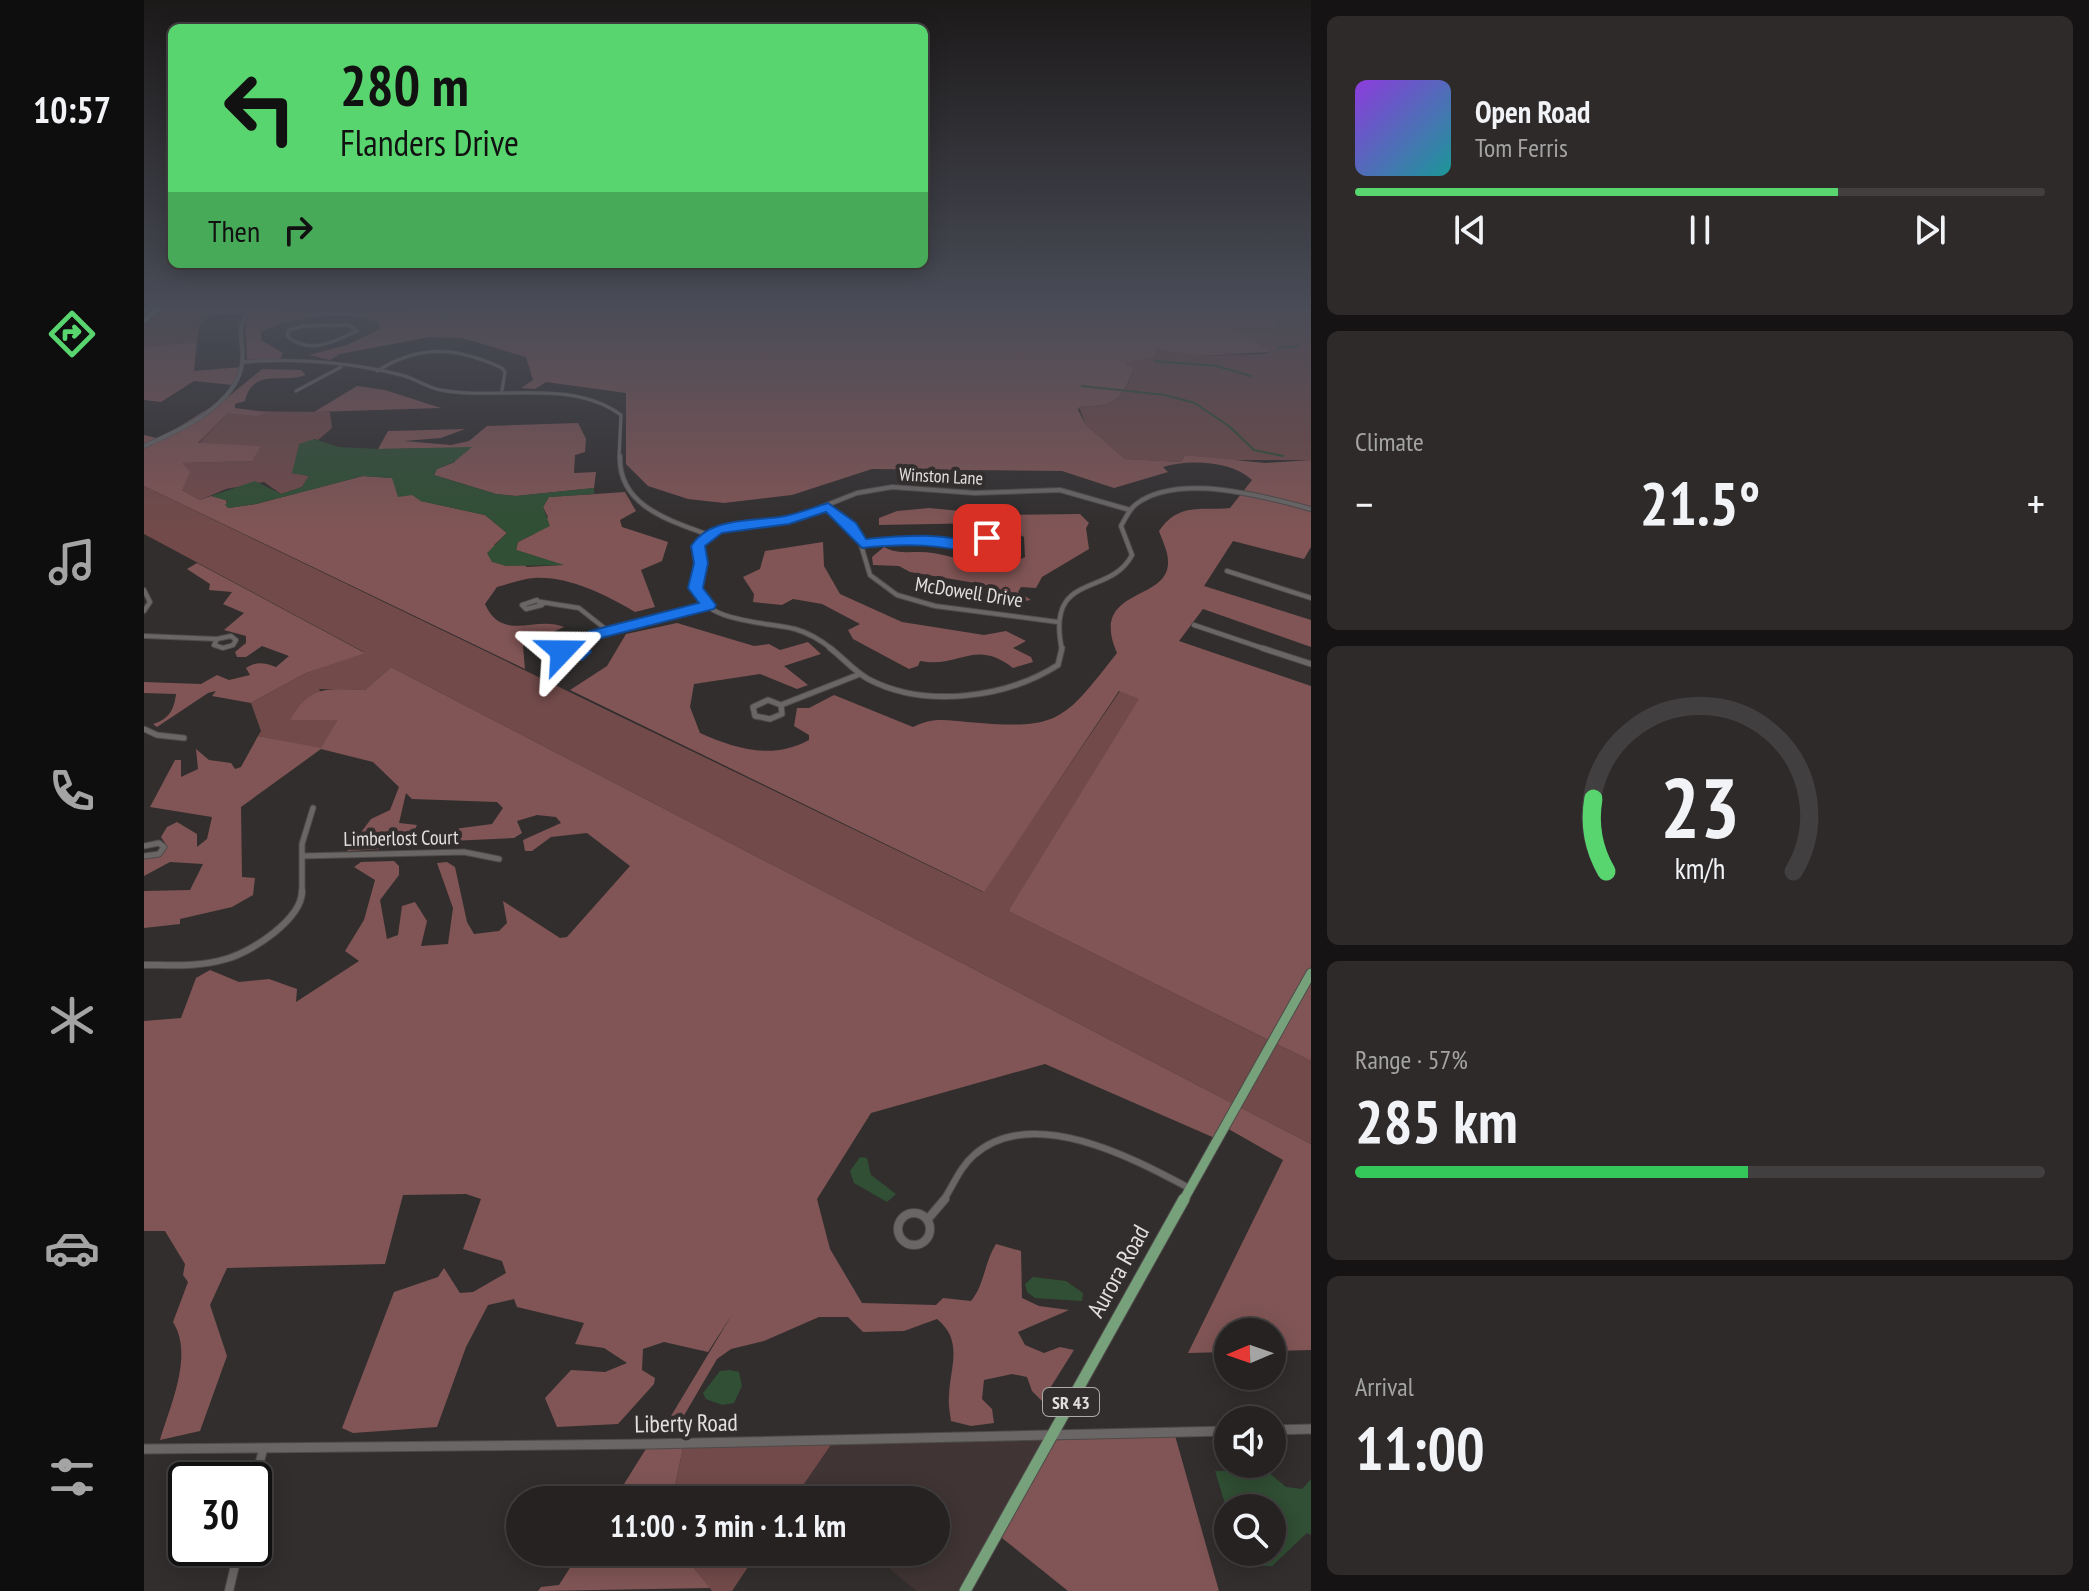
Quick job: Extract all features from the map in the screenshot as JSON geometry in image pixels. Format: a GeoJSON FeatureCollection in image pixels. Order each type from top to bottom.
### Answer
{"type":"FeatureCollection","features":[{"type":"Feature","properties":{"kind":"main road","name":"Aurora Road"},"geometry":{"type":"LineString","coordinates":[[965,1591],[1311,973]]}},
{"type":"Feature","properties":{"kind":"street"},"geometry":{"type":"LineString","coordinates":[[144,446],[177,430],[216,401],[235,379]]}},
{"type":"Feature","properties":{"kind":"street"},"geometry":{"type":"LineString","coordinates":[[296,391],[318,379]]}},
{"type":"Feature","properties":{"kind":"street"},"geometry":{"type":"LineString","coordinates":[[411,379],[441,391],[502,390],[594,401],[614,408],[621,418],[619,472],[635,489],[641,506],[653,515],[707,534],[698,546],[700,567],[696,585],[700,597],[708,605],[733,617],[777,624],[809,634],[837,650],[860,674],[882,685],[909,691],[966,694],[1003,689],[1058,665],[1063,653],[1058,622],[1063,607],[1076,592],[1129,562],[1132,555],[1121,526],[1130,510],[1165,493],[1201,488],[1246,492],[1311,509]]}},
{"type":"Feature","properties":{"kind":"street"},"geometry":{"type":"LineString","coordinates":[[502,390],[504,379]]}},
{"type":"Feature","properties":{"kind":"street","name":"Winston Lane"},"geometry":{"type":"LineString","coordinates":[[707,534],[730,527],[789,520],[857,493],[909,487],[975,493],[1060,490],[1130,510]]}},
{"type":"Feature","properties":{"kind":"street","name":"McDowell Drive"},"geometry":{"type":"LineString","coordinates":[[828,507],[851,526],[862,543],[870,575],[903,597],[935,606],[1058,622]]}},
{"type":"Feature","properties":{"kind":"street"},"geometry":{"type":"LineString","coordinates":[[862,543],[918,538],[966,544],[979,551],[997,546],[995,541],[983,537],[970,538],[966,544]]}},
{"type":"Feature","properties":{"kind":"street"},"geometry":{"type":"LineString","coordinates":[[1227,571],[1311,598]]}},
{"type":"Feature","properties":{"kind":"street"},"geometry":{"type":"LineString","coordinates":[[144,590],[150,602],[144,611]]}},
{"type":"Feature","properties":{"kind":"street"},"geometry":{"type":"LineString","coordinates":[[541,602],[558,602],[582,609],[608,631]]}},
{"type":"Feature","properties":{"kind":"street"},"geometry":{"type":"LineString","coordinates":[[578,646],[608,631],[708,605]]}},
{"type":"Feature","properties":{"kind":"street"},"geometry":{"type":"LineString","coordinates":[[1194,625],[1311,664]]}},
{"type":"Feature","properties":{"kind":"street"},"geometry":{"type":"LineString","coordinates":[[144,636],[217,639],[231,636],[236,640],[233,645],[223,648],[215,646],[217,639]]}},
{"type":"Feature","properties":{"kind":"street"},"geometry":{"type":"LineString","coordinates":[[781,705],[782,714],[775,719],[759,718],[752,710],[763,701],[781,705],[860,674]]}},
{"type":"Feature","properties":{"kind":"street"},"geometry":{"type":"LineString","coordinates":[[144,729],[157,735],[184,738]]}},
{"type":"Feature","properties":{"kind":"street"},"geometry":{"type":"LineString","coordinates":[[144,965],[203,964],[229,959],[281,929],[302,904],[302,856],[313,808]]}},
{"type":"Feature","properties":{"kind":"street"},"geometry":{"type":"LineString","coordinates":[[144,846],[159,843],[164,847],[159,854],[144,856]]}},
{"type":"Feature","properties":{"kind":"street","name":"Limberlost Court"},"geometry":{"type":"LineString","coordinates":[[302,856],[464,852],[499,859]]}},
{"type":"Feature","properties":{"kind":"street"},"geometry":{"type":"LineString","coordinates":[[927,1220],[941,1207],[953,1183],[978,1152],[990,1144],[1023,1136],[1110,1147],[1189,1188]]}},
{"type":"Feature","properties":{"kind":"street"},"geometry":{"type":"LineString","coordinates":[[906,1214],[927,1220],[930,1236],[924,1243],[909,1244],[897,1232],[899,1219],[906,1214]]}},
{"type":"Feature","properties":{"kind":"street"},"geometry":{"type":"LineString","coordinates":[[1286,1430],[1311,1429]]}},
{"type":"Feature","properties":{"kind":"street","name":"Liberty Road"},"geometry":{"type":"LineString","coordinates":[[144,1449],[1214,1431]]}},
{"type":"Feature","properties":{"kind":"street"},"geometry":{"type":"LineString","coordinates":[[260,1462],[263,1448]]}},
{"type":"Feature","properties":{"kind":"street"},"geometry":{"type":"LineString","coordinates":[[229,1591],[235,1566]]}},
{"type":"Feature","properties":{"kind":"shaded area"},"geometry":{"type":"Polygon","coordinates":[[[144,379],[236,379],[233,385],[194,381],[161,402],[144,400],[144,379]]]}},
{"type":"Feature","properties":{"kind":"shaded area"},"geometry":{"type":"Polygon","coordinates":[[[250,379],[268,379],[255,384],[245,401],[235,404],[235,408],[267,412],[257,416],[228,413],[198,443],[261,446],[252,461],[182,463],[190,472],[182,490],[200,500],[211,496],[226,500],[228,508],[256,504],[363,476],[392,478],[421,501],[485,515],[507,533],[494,545],[527,567],[563,565],[516,550],[518,542],[534,534],[548,517],[543,507],[549,497],[625,492],[636,511],[620,520],[622,527],[668,542],[662,561],[641,570],[655,607],[635,612],[587,588],[547,578],[497,587],[485,604],[492,616],[501,622],[520,626],[553,624],[564,627],[523,646],[525,669],[144,486],[144,435],[160,439],[204,411],[211,411],[250,379]]]}},
{"type":"Feature","properties":{"kind":"shaded area"},"geometry":{"type":"Polygon","coordinates":[[[1129,379],[1115,400],[1079,407],[1078,410],[1086,425],[1125,459],[1181,462],[1185,455],[1265,463],[1311,460],[1311,547],[1304,559],[1233,541],[1204,586],[1311,620],[1311,647],[1203,609],[1179,641],[1311,686],[1311,1061],[1008,911],[1139,699],[1119,691],[984,892],[570,690],[607,666],[626,634],[677,623],[754,646],[769,644],[780,650],[808,642],[821,654],[784,666],[808,685],[797,689],[760,674],[694,684],[690,707],[700,733],[741,748],[781,750],[809,740],[809,735],[794,726],[797,708],[809,708],[834,695],[913,727],[940,720],[998,724],[1040,722],[1070,708],[1117,653],[1111,632],[1113,616],[1132,598],[1157,584],[1165,574],[1168,557],[1159,531],[1182,512],[1230,508],[1252,480],[1233,469],[1210,463],[1173,464],[1163,467],[1168,472],[1114,488],[1062,471],[872,469],[792,495],[724,503],[688,499],[648,486],[626,464],[626,393],[546,382],[535,389],[521,388],[533,380],[1129,379]]]}},
{"type":"Feature","properties":{"kind":"shaded area"},"geometry":{"type":"Polygon","coordinates":[[[1130,379],[1311,379],[1311,460],[1229,460],[1185,455],[1181,462],[1125,459],[1086,425],[1079,407],[1108,403],[1125,389],[1130,379]]]}},
{"type":"Feature","properties":{"kind":"shaded area"},"geometry":{"type":"Polygon","coordinates":[[[357,386],[385,390],[441,408],[314,412],[357,386]]]}},
{"type":"Feature","properties":{"kind":"shaded area"},"geometry":{"type":"Polygon","coordinates":[[[230,411],[330,412],[332,428],[318,440],[314,439],[292,473],[309,476],[302,487],[281,494],[264,482],[226,489],[200,500],[182,490],[180,463],[252,461],[198,444],[230,411]]]}},
{"type":"Feature","properties":{"kind":"shaded area"},"geometry":{"type":"Polygon","coordinates":[[[578,423],[586,439],[585,452],[575,455],[574,473],[596,472],[594,488],[516,496],[496,494],[434,475],[437,469],[455,462],[452,448],[378,449],[388,431],[465,429],[441,438],[404,441],[451,445],[469,441],[487,426],[578,423]]]}},
{"type":"Feature","properties":{"kind":"shaded area"},"geometry":{"type":"Polygon","coordinates":[[[314,439],[339,447],[378,449],[472,447],[454,462],[437,469],[434,475],[496,494],[516,496],[594,488],[594,494],[549,497],[543,507],[550,526],[518,542],[516,550],[564,565],[506,566],[492,562],[487,553],[507,533],[485,515],[421,501],[412,495],[398,497],[392,478],[363,476],[256,504],[228,508],[225,505],[228,501],[211,496],[255,481],[281,494],[302,487],[309,476],[292,473],[299,444],[314,439]]]}},
{"type":"Feature","properties":{"kind":"shaded area"},"geometry":{"type":"Polygon","coordinates":[[[144,486],[983,892],[1120,691],[1140,699],[1008,911],[1311,1061],[1311,1144],[391,667],[365,690],[319,689],[337,720],[321,749],[258,736],[261,731],[251,703],[306,673],[364,652],[144,534],[144,486]]]}},
{"type":"Feature","properties":{"kind":"shaded area"},"geometry":{"type":"Polygon","coordinates":[[[929,508],[1002,515],[1080,514],[1089,523],[1086,528],[1089,549],[1042,577],[1036,588],[1021,587],[1018,592],[1031,600],[1018,602],[1012,593],[981,584],[910,572],[899,566],[873,565],[872,557],[884,547],[991,565],[1025,557],[1024,537],[1003,525],[879,525],[879,518],[897,511],[929,508]]]}},
{"type":"Feature","properties":{"kind":"shaded area"},"geometry":{"type":"Polygon","coordinates":[[[823,542],[824,566],[840,594],[902,622],[984,635],[1006,631],[1026,641],[1013,648],[1031,657],[1033,662],[1013,668],[988,655],[977,655],[946,661],[920,661],[918,666],[909,669],[853,639],[848,630],[860,624],[822,604],[793,599],[782,605],[753,602],[754,594],[743,577],[760,569],[765,551],[823,542]]]}},
{"type":"Feature","properties":{"kind":"shaded area"},"geometry":{"type":"Polygon","coordinates":[[[197,563],[365,653],[306,673],[251,703],[212,696],[216,691],[208,693],[157,727],[153,724],[170,713],[176,694],[144,693],[144,682],[201,684],[217,675],[229,680],[250,675],[246,668],[253,664],[276,667],[289,656],[262,646],[246,657],[237,657],[235,652],[246,643],[246,636],[224,630],[244,613],[223,604],[232,592],[209,590],[210,584],[187,569],[197,563]]]}},
{"type":"Feature","properties":{"kind":"shaded area"},"geometry":{"type":"Polygon","coordinates":[[[391,667],[1311,1144],[1311,1350],[1286,1351],[1286,1318],[1214,1318],[1214,1352],[1188,1353],[1283,1160],[1225,1127],[1217,1139],[1045,1064],[871,1113],[817,1199],[830,1249],[862,1303],[936,1305],[943,1298],[971,1301],[996,1244],[1021,1251],[1022,1298],[1039,1306],[1069,1310],[1018,1332],[1025,1345],[1044,1353],[1060,1347],[1074,1350],[1042,1401],[1032,1391],[1027,1377],[1012,1374],[984,1380],[982,1399],[992,1409],[994,1423],[971,1426],[951,1421],[949,1399],[953,1345],[945,1327],[937,1319],[904,1331],[863,1332],[848,1317],[819,1317],[764,1341],[731,1349],[717,1359],[679,1424],[668,1430],[671,1416],[733,1313],[708,1352],[664,1342],[643,1349],[642,1370],[655,1378],[654,1384],[618,1424],[557,1427],[545,1398],[571,1370],[605,1372],[627,1363],[604,1348],[575,1344],[584,1323],[517,1307],[514,1299],[488,1305],[466,1347],[437,1427],[353,1433],[342,1428],[394,1292],[438,1277],[444,1268],[460,1293],[473,1292],[506,1273],[502,1261],[463,1249],[481,1199],[466,1194],[403,1195],[385,1264],[227,1268],[210,1305],[227,1356],[200,1431],[160,1440],[181,1365],[179,1335],[173,1322],[188,1282],[183,1275],[185,1264],[165,1231],[144,1231],[144,1021],[181,1018],[196,978],[210,970],[239,982],[269,979],[297,989],[296,1002],[359,961],[345,951],[364,920],[375,880],[354,867],[361,862],[394,861],[399,866],[399,875],[380,900],[387,939],[398,935],[402,906],[415,902],[427,921],[421,946],[448,944],[453,908],[437,863],[447,862],[455,867],[467,922],[474,934],[499,931],[507,923],[503,901],[560,938],[567,937],[630,866],[587,833],[551,837],[532,851],[525,851],[523,840],[561,823],[556,817],[537,815],[517,821],[522,833],[514,838],[450,841],[454,829],[492,824],[503,808],[497,802],[412,799],[406,793],[399,823],[417,825],[405,841],[388,848],[347,851],[371,819],[390,810],[399,787],[373,762],[321,749],[241,807],[242,877],[255,878],[253,895],[232,907],[180,919],[180,924],[144,928],[144,891],[190,890],[203,864],[170,862],[144,876],[144,858],[160,857],[167,846],[161,837],[167,827],[177,822],[197,834],[197,847],[207,839],[212,817],[150,807],[175,760],[181,760],[181,777],[198,769],[196,749],[209,760],[231,763],[235,769],[241,767],[258,736],[321,748],[337,720],[290,720],[298,708],[321,691],[365,690],[391,667]]]}},
{"type":"Feature","properties":{"kind":"shaded area"},"geometry":{"type":"Polygon","coordinates":[[[860,1157],[867,1158],[871,1175],[896,1194],[887,1202],[854,1183],[850,1171],[860,1157]]]}},
{"type":"Feature","properties":{"kind":"shaded area"},"geometry":{"type":"Polygon","coordinates":[[[1033,1277],[1066,1281],[1083,1293],[1082,1301],[1035,1298],[1027,1292],[1025,1284],[1033,1277]]]}},
{"type":"Feature","properties":{"kind":"shaded area"},"geometry":{"type":"Polygon","coordinates":[[[720,1371],[739,1372],[742,1386],[734,1403],[722,1405],[706,1399],[703,1393],[720,1371]]]}},
{"type":"Feature","properties":{"kind":"shaded area"},"geometry":{"type":"Polygon","coordinates":[[[1174,1432],[1219,1591],[1068,1591],[997,1534],[1053,1434],[1174,1432]]]}},
{"type":"Feature","properties":{"kind":"shaded area"},"geometry":{"type":"Polygon","coordinates":[[[1053,1434],[965,1591],[916,1591],[887,1566],[950,1566],[950,1486],[803,1486],[835,1439],[1053,1434]]]}},
{"type":"Feature","properties":{"kind":"shaded area"},"geometry":{"type":"Polygon","coordinates":[[[835,1439],[803,1486],[675,1486],[684,1443],[835,1439]]]}},
{"type":"Feature","properties":{"kind":"shaded area"},"geometry":{"type":"Polygon","coordinates":[[[684,1443],[675,1486],[623,1486],[649,1444],[684,1443]]]}},
{"type":"Feature","properties":{"kind":"shaded area"},"geometry":{"type":"Polygon","coordinates":[[[1217,1478],[1275,1478],[1286,1487],[1302,1489],[1311,1479],[1311,1535],[1307,1533],[1286,1553],[1286,1494],[1222,1494],[1217,1478]]]}},
{"type":"Feature","properties":{"kind":"shaded area"},"geometry":{"type":"Polygon","coordinates":[[[571,1566],[692,1566],[710,1588],[538,1591],[541,1587],[559,1585],[571,1566]]]}},
{"type":"Feature","properties":{"kind":"shaded area"},"geometry":{"type":"Polygon","coordinates":[[[692,1566],[749,1566],[732,1591],[712,1591],[692,1566]]]}},
{"type":"Feature","properties":{"kind":"waterway"},"geometry":{"type":"LineString","coordinates":[[1082,386],[1165,395],[1195,403],[1230,427],[1254,450],[1283,456]]}},
{"type":"Feature","properties":{"kind":"route"},"geometry":{"type":"LineString","coordinates":[[562,651],[566,656],[576,657],[583,652],[583,648],[578,646],[596,635],[708,605],[696,588],[701,563],[698,546],[704,536],[719,529],[789,520],[828,507],[851,526],[862,543],[918,538],[966,544],[970,549],[979,551],[996,548],[995,541],[987,538]]}}]}
